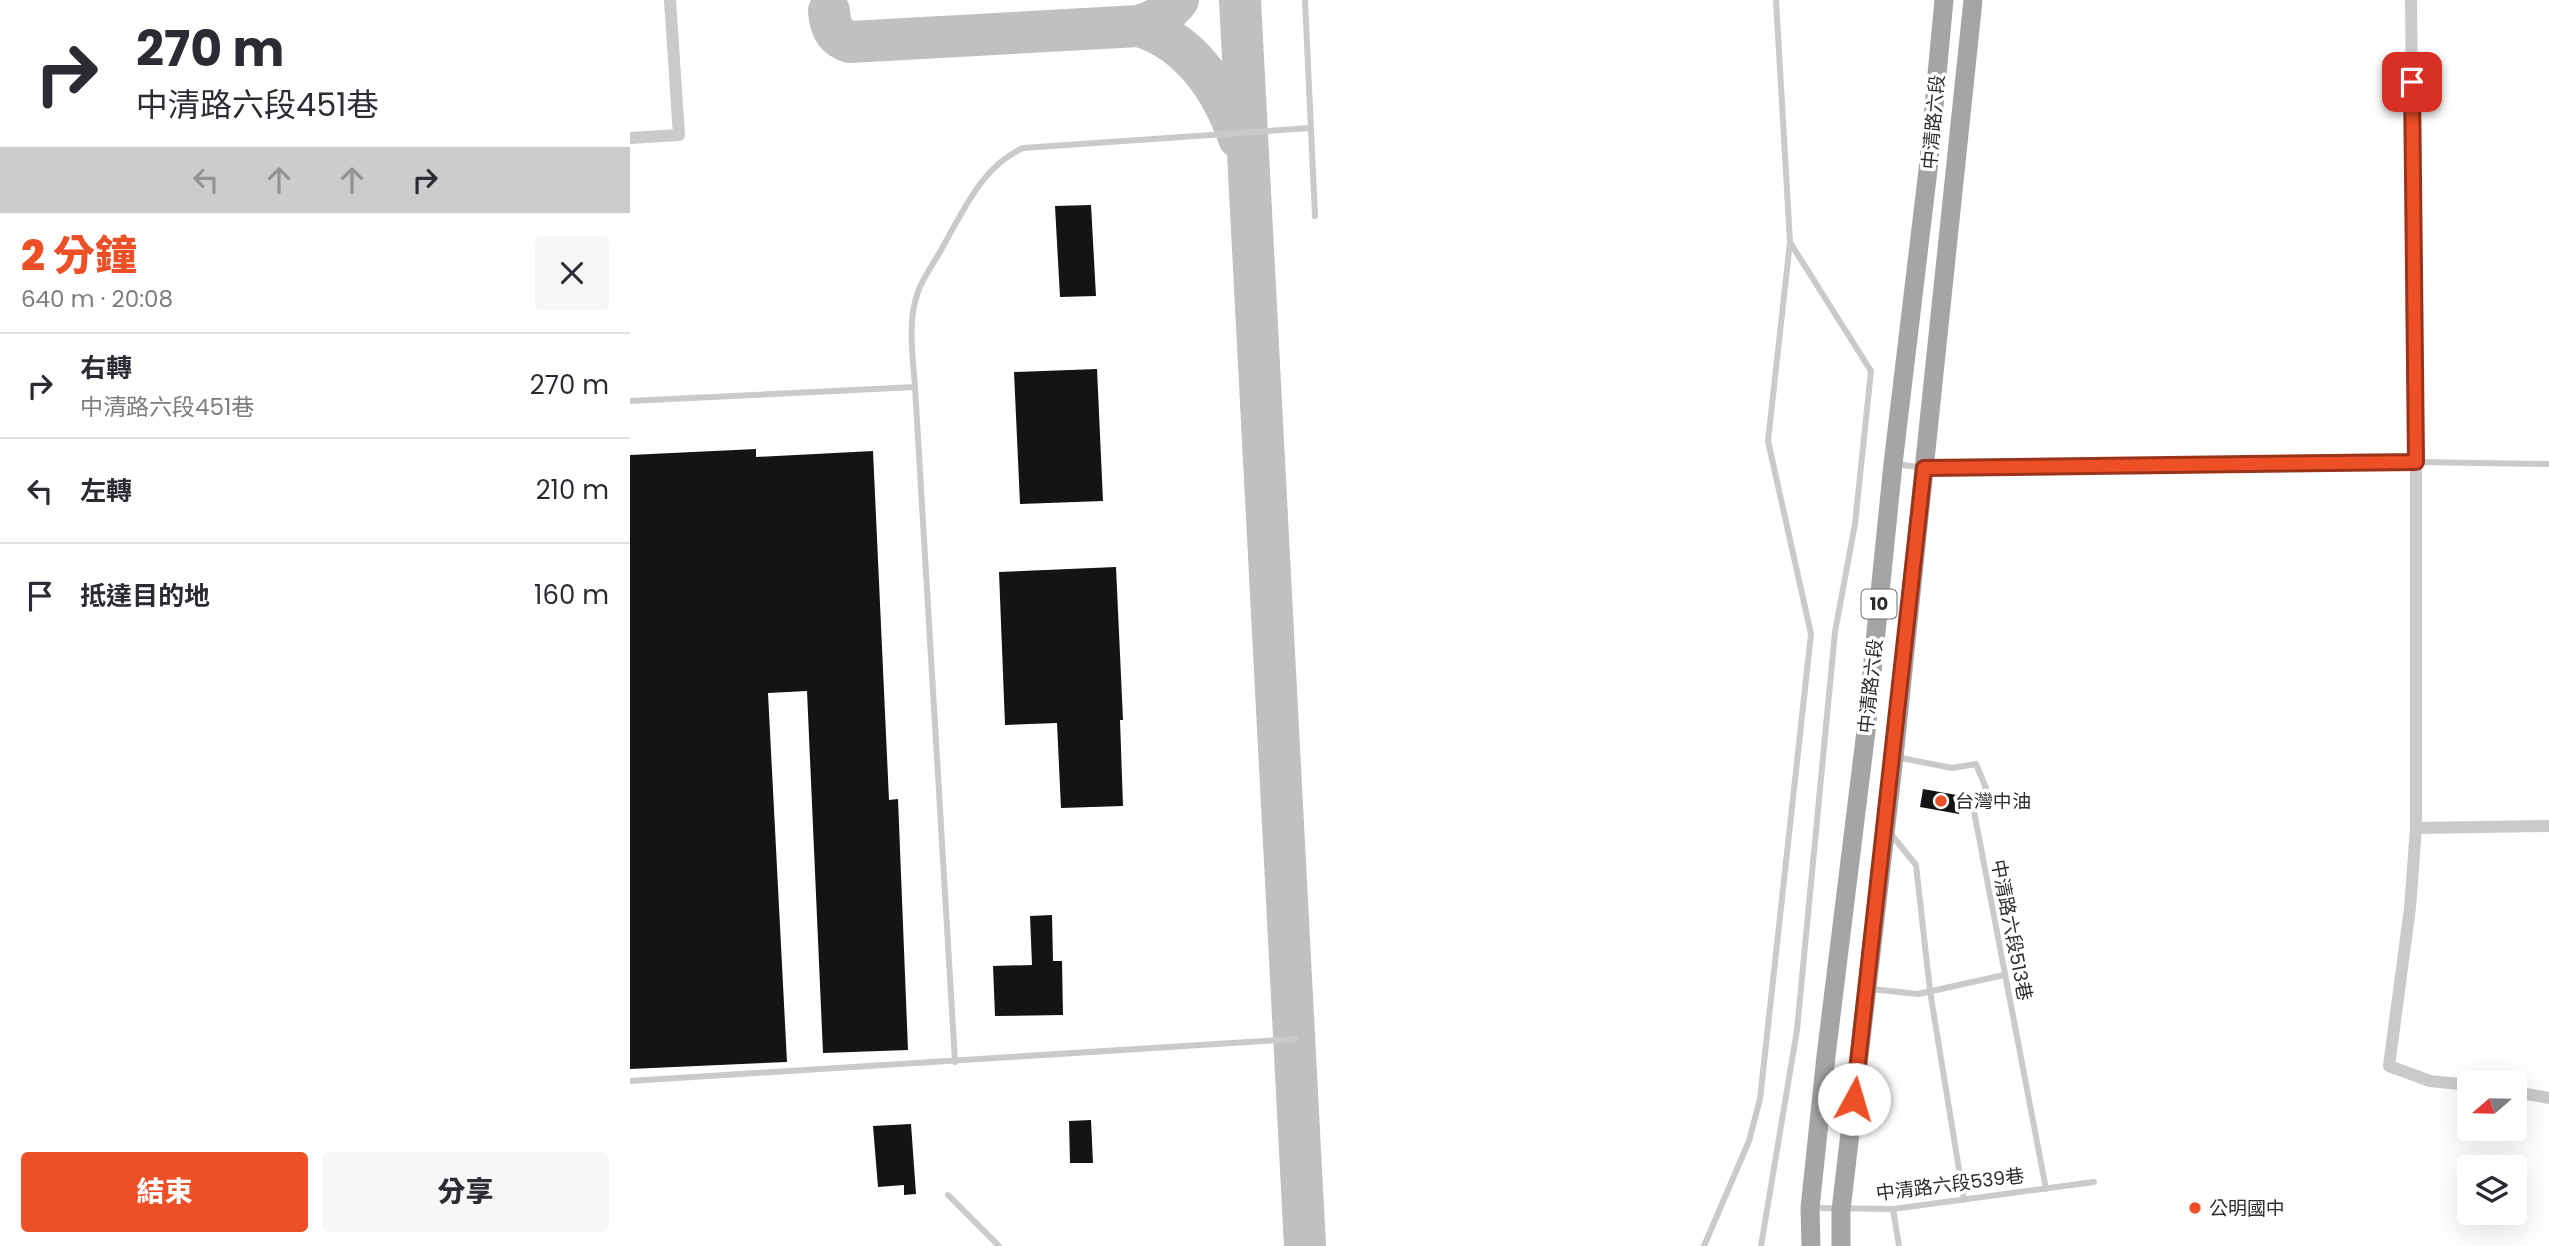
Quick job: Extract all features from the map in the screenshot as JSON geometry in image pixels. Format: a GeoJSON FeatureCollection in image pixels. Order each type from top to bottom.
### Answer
{"type":"FeatureCollection","features":[{"type":"Feature","properties":{"kind":"main road","name":"中清路六段"},"geometry":{"type":"LineString","coordinates":[[1811,1246],[1810,1208],[1915,290],[1944,0]]}},
{"type":"Feature","properties":{"kind":"main road","name":"中清路六段"},"geometry":{"type":"LineString","coordinates":[[1841,1246],[1842,1210],[1894,757],[1973,0]]}},
{"type":"Feature","properties":{"kind":"street"},"geometry":{"type":"LineString","coordinates":[[630,138],[679,135],[670,0]]}},
{"type":"Feature","properties":{"kind":"street"},"geometry":{"type":"LineString","coordinates":[[2411,0],[2416,462],[2416,828],[2410,908],[2389,1066],[2430,1081],[2457,1084]]}},
{"type":"Feature","properties":{"kind":"street"},"geometry":{"type":"LineString","coordinates":[[2416,828],[2549,826]]}},
{"type":"Feature","properties":{"kind":"street"},"geometry":{"type":"LineString","coordinates":[[2527,1094],[2549,1098]]}},
{"type":"Feature","properties":{"kind":"lane"},"geometry":{"type":"LineString","coordinates":[[1305,0],[1315,216]]}},
{"type":"Feature","properties":{"kind":"lane"},"geometry":{"type":"LineString","coordinates":[[1704,1246],[1749,1141],[1760,1099],[1811,634],[1768,441],[1790,242],[1776,0]]}},
{"type":"Feature","properties":{"kind":"lane"},"geometry":{"type":"LineString","coordinates":[[955,1062],[915,387],[913,316],[918,292],[976,190],[1007,155],[1023,148],[1310,128]]}},
{"type":"Feature","properties":{"kind":"lane"},"geometry":{"type":"LineString","coordinates":[[1761,1246],[1797,1030],[1835,632],[1855,524],[1871,371],[1790,242]]}},
{"type":"Feature","properties":{"kind":"lane"},"geometry":{"type":"LineString","coordinates":[[630,401],[915,387]]}},
{"type":"Feature","properties":{"kind":"lane"},"geometry":{"type":"LineString","coordinates":[[1893,464],[1924,468],[2416,462],[2549,464]]}},
{"type":"Feature","properties":{"kind":"lane","name":"中清路六段513巷"},"geometry":{"type":"LineString","coordinates":[[1894,757],[1952,768],[1976,764],[1986,788],[1973,806],[2046,1189]]}},
{"type":"Feature","properties":{"kind":"lane"},"geometry":{"type":"LineString","coordinates":[[1884,826],[1916,865],[1930,992],[1964,1200]]}},
{"type":"Feature","properties":{"kind":"lane"},"geometry":{"type":"LineString","coordinates":[[1866,988],[1918,994],[2004,975]]}},
{"type":"Feature","properties":{"kind":"lane"},"geometry":{"type":"LineString","coordinates":[[630,1081],[1295,1039]]}},
{"type":"Feature","properties":{"kind":"lane","name":"中清路六段539巷"},"geometry":{"type":"LineString","coordinates":[[1810,1208],[1893,1209],[2094,1182]]}},
{"type":"Feature","properties":{"kind":"lane"},"geometry":{"type":"LineString","coordinates":[[948,1195],[999,1246]]}},
{"type":"Feature","properties":{"kind":"lane"},"geometry":{"type":"LineString","coordinates":[[1893,1209],[1899,1246]]}},
{"type":"Feature","properties":{"kind":"building"},"geometry":{"type":"Polygon","coordinates":[[[1091,205],[1096,296],[1060,297],[1055,206],[1091,205]]]}},
{"type":"Feature","properties":{"kind":"building"},"geometry":{"type":"Polygon","coordinates":[[[1097,369],[1103,501],[1020,504],[1014,372],[1097,369]]]}},
{"type":"Feature","properties":{"kind":"building"},"geometry":{"type":"Polygon","coordinates":[[[756,449],[756,457],[873,451],[889,800],[898,799],[908,1050],[823,1053],[807,691],[768,693],[787,1062],[630,1069],[630,455],[756,449]]]}},
{"type":"Feature","properties":{"kind":"building"},"geometry":{"type":"Polygon","coordinates":[[[1116,567],[1123,720],[1120,720],[1123,806],[1061,808],[1057,723],[1005,725],[999,572],[1116,567]]]}},
{"type":"Feature","properties":{"kind":"building","name":"台灣中油"},"geometry":{"type":"Polygon","coordinates":[[[1923,789],[1962,796],[1959,814],[1920,807],[1923,789]]]}},
{"type":"Feature","properties":{"kind":"building"},"geometry":{"type":"Polygon","coordinates":[[[1052,915],[1053,961],[1062,961],[1063,1015],[995,1016],[993,966],[1032,965],[1030,916],[1052,915]]]}},
{"type":"Feature","properties":{"kind":"building"},"geometry":{"type":"Polygon","coordinates":[[[1091,1120],[1093,1163],[1070,1163],[1069,1121],[1091,1120]]]}},
{"type":"Feature","properties":{"kind":"building"},"geometry":{"type":"Polygon","coordinates":[[[911,1124],[916,1194],[904,1195],[904,1185],[878,1187],[873,1126],[911,1124]]]}},
{"type":"Feature","properties":{"kind":"taxiway"},"geometry":{"type":"LineString","coordinates":[[829,11],[834,30],[850,42],[1139,26],[1151,22],[1178,0]]}},
{"type":"Feature","properties":{"kind":"taxiway"},"geometry":{"type":"LineString","coordinates":[[1240,0],[1305,1246]]}},
{"type":"Feature","properties":{"kind":"taxiway"},"geometry":{"type":"LineString","coordinates":[[1139,26],[1174,43],[1202,69],[1223,102],[1239,138]]}},
{"type":"Feature","properties":{"kind":"place","name":"台灣中油"},"geometry":{"type":"Point","coordinates":[1941,801]}},
{"type":"Feature","properties":{"kind":"place","name":"公明國中"},"geometry":{"type":"Point","coordinates":[2195,1208]}},
{"type":"Feature","properties":{"kind":"route"},"geometry":{"type":"LineString","coordinates":[[1854,1099],[1924,468],[2416,462],[2412,82]]}}]}
